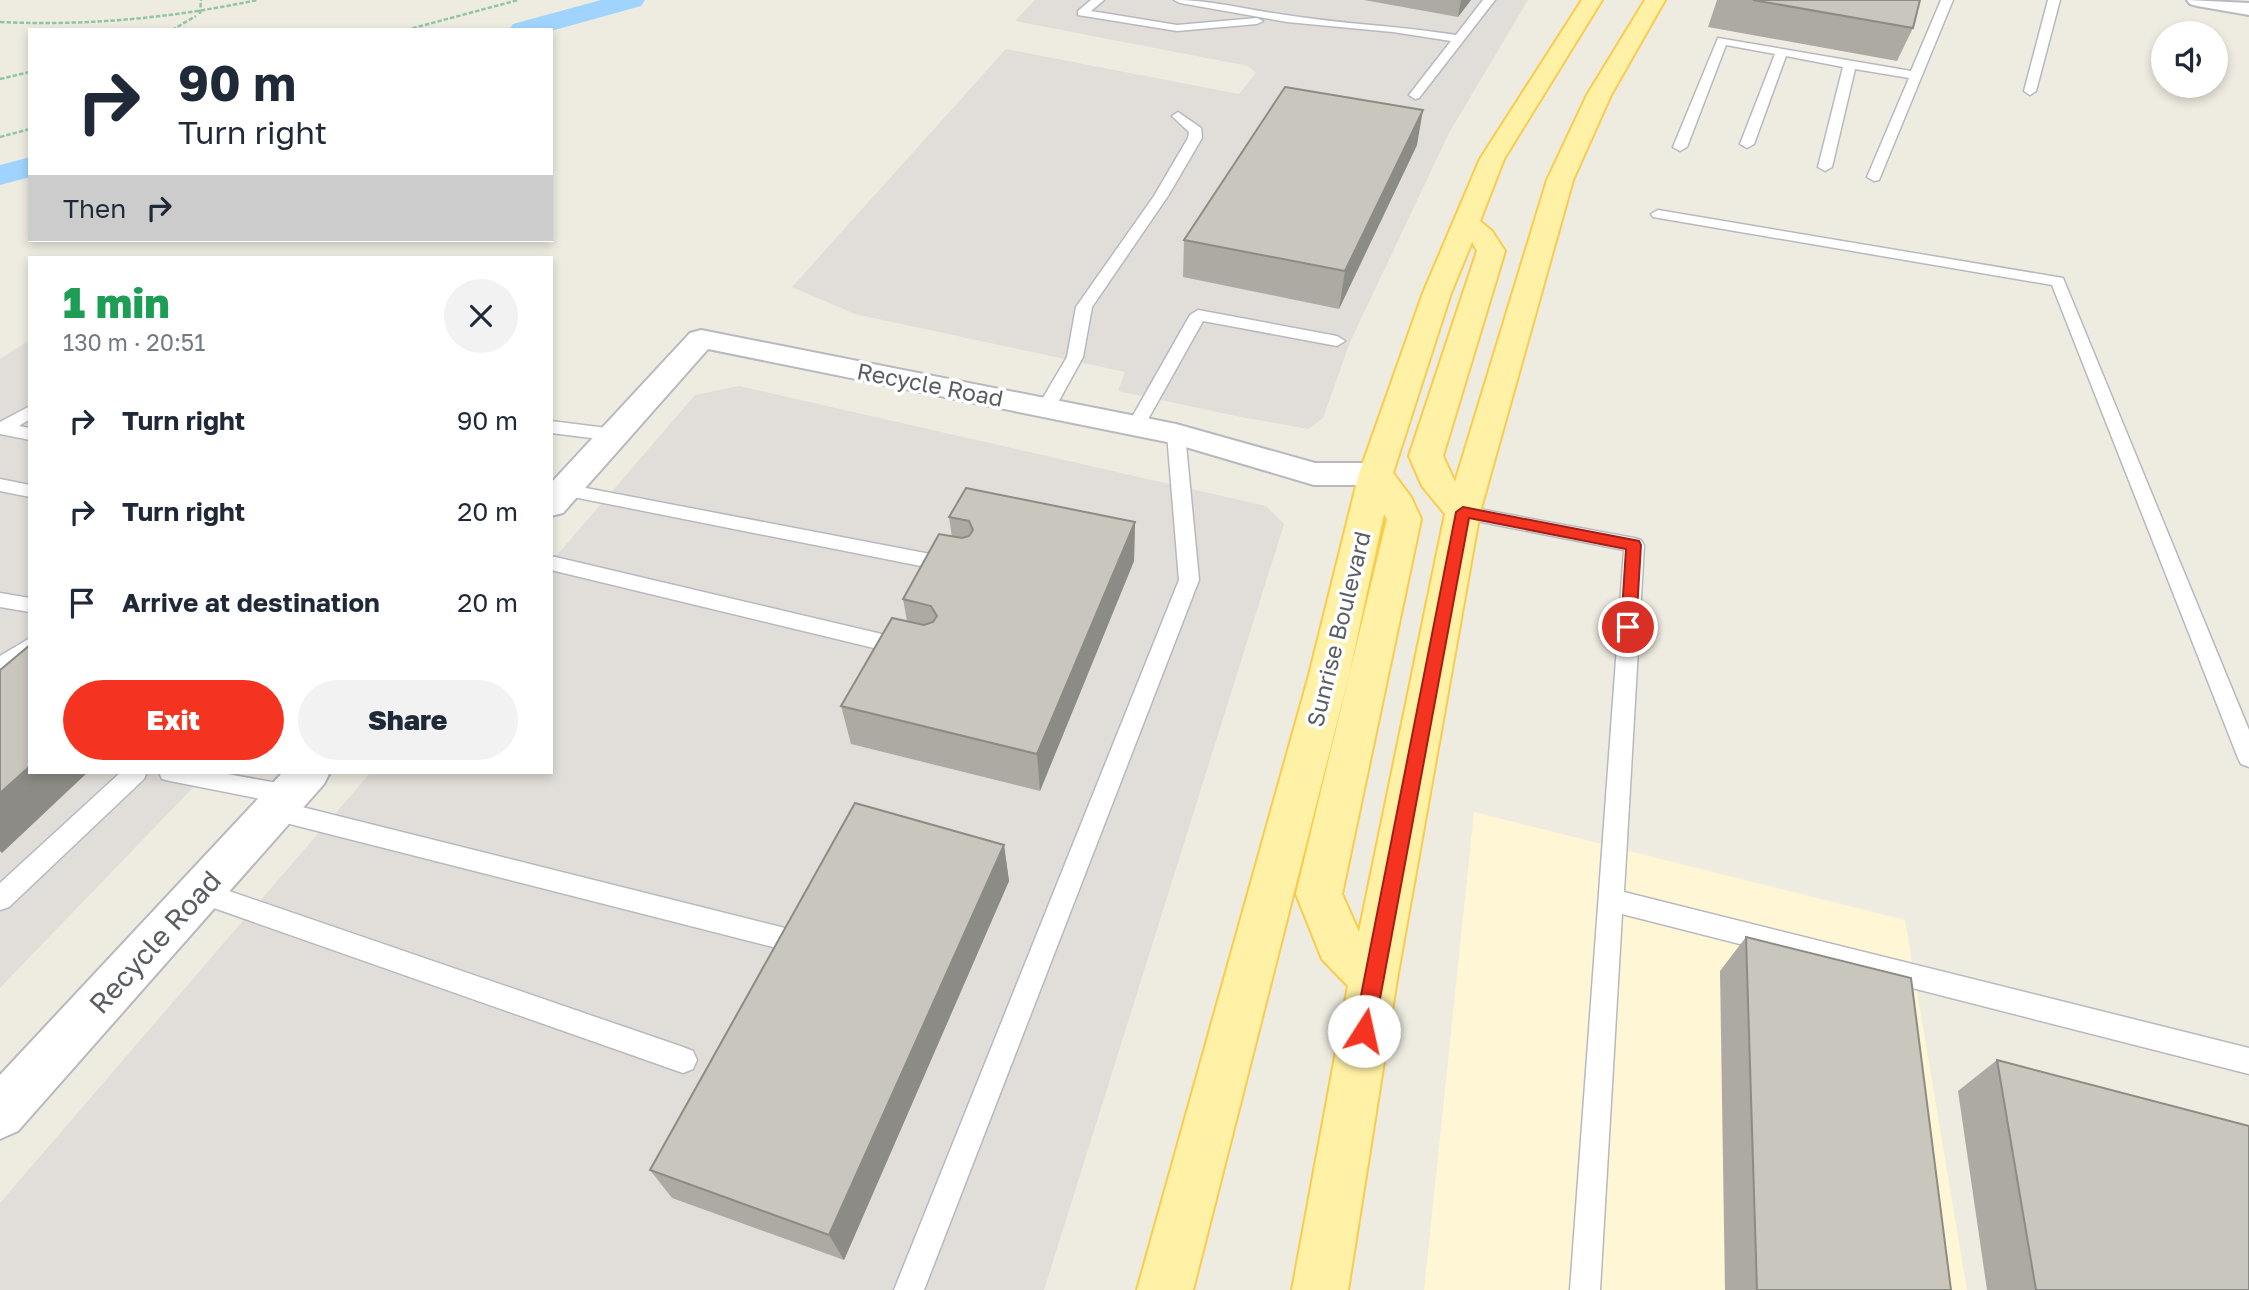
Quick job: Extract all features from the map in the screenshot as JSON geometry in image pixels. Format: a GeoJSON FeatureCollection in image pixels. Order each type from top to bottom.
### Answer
{"type":"FeatureCollection","features":[{"type":"Feature","properties":{"kind":"main road","name":"Sunrise Boulevard"},"geometry":{"type":"LineString","coordinates":[[1165,1290],[1329,675],[1376,474],[1437,293],[1492,159],[1592,0]]}},
{"type":"Feature","properties":{"kind":"main road"},"geometry":{"type":"LineString","coordinates":[[1321,1290],[1373,979],[1463,512],[1560,180],[1646,3]]}},
{"type":"Feature","properties":{"kind":"main road"},"geometry":{"type":"LineString","coordinates":[[1463,512],[1439,486],[1426,456],[1491,251],[1482,237],[1466,222]]}},
{"type":"Feature","properties":{"kind":"main road"},"geometry":{"type":"LineString","coordinates":[[1373,979],[1339,944],[1319,894],[1404,520],[1394,497],[1376,474]]}},
{"type":"Feature","properties":{"kind":"street"},"geometry":{"type":"LineString","coordinates":[[2197,0],[2249,9]]}},
{"type":"Feature","properties":{"kind":"street","name":"Recycle Road"},"geometry":{"type":"LineString","coordinates":[[558,497],[701,340],[1176,434],[1314,474],[1376,474]]}},
{"type":"Feature","properties":{"kind":"street","name":"Recycle Road"},"geometry":{"type":"LineString","coordinates":[[0,1113],[290,792]]}},
{"type":"Feature","properties":{"kind":"lane"},"geometry":{"type":"LineString","coordinates":[[1098,0],[1082,13],[1177,28],[1289,14]]}},
{"type":"Feature","properties":{"kind":"lane"},"geometry":{"type":"LineString","coordinates":[[1180,0],[1459,39]]}},
{"type":"Feature","properties":{"kind":"lane"},"geometry":{"type":"LineString","coordinates":[[1415,96],[1489,0]]}},
{"type":"Feature","properties":{"kind":"lane"},"geometry":{"type":"LineString","coordinates":[[1874,177],[1947,0]]}},
{"type":"Feature","properties":{"kind":"lane"},"geometry":{"type":"LineString","coordinates":[[2030,91],[2054,0]]}},
{"type":"Feature","properties":{"kind":"lane"},"geometry":{"type":"LineString","coordinates":[[1680,147],[1722,41],[1916,76]]}},
{"type":"Feature","properties":{"kind":"lane"},"geometry":{"type":"LineString","coordinates":[[1747,144],[1782,52]]}},
{"type":"Feature","properties":{"kind":"lane"},"geometry":{"type":"LineString","coordinates":[[1825,167],[1850,64]]}},
{"type":"Feature","properties":{"kind":"lane"},"geometry":{"type":"LineString","coordinates":[[1046,408],[1074,357],[1084,307],[1161,196],[1195,138],[1196,131],[1178,116]]}},
{"type":"Feature","properties":{"kind":"lane"},"geometry":{"type":"LineString","coordinates":[[1658,214],[2058,281],[2249,758]]}},
{"type":"Feature","properties":{"kind":"lane"},"geometry":{"type":"LineString","coordinates":[[1136,426],[1198,315],[1337,341]]}},
{"type":"Feature","properties":{"kind":"lane"},"geometry":{"type":"LineString","coordinates":[[2,428],[28,412]]}},
{"type":"Feature","properties":{"kind":"lane"},"geometry":{"type":"LineString","coordinates":[[553,427],[615,435]]}},
{"type":"Feature","properties":{"kind":"lane"},"geometry":{"type":"LineString","coordinates":[[2,428],[28,434]]}},
{"type":"Feature","properties":{"kind":"lane"},"geometry":{"type":"LineString","coordinates":[[909,1290],[1189,580],[1176,434]]}},
{"type":"Feature","properties":{"kind":"lane"},"geometry":{"type":"LineString","coordinates":[[0,485],[28,491]]}},
{"type":"Feature","properties":{"kind":"lane"},"geometry":{"type":"LineString","coordinates":[[558,497],[966,568]]}},
{"type":"Feature","properties":{"kind":"lane"},"geometry":{"type":"LineString","coordinates":[[1463,512],[1634,545],[1585,1290]]}},
{"type":"Feature","properties":{"kind":"lane"},"geometry":{"type":"LineString","coordinates":[[553,563],[930,653]]}},
{"type":"Feature","properties":{"kind":"lane"},"geometry":{"type":"LineString","coordinates":[[0,600],[28,605]]}},
{"type":"Feature","properties":{"kind":"lane"},"geometry":{"type":"LineString","coordinates":[[0,667],[28,647]]}},
{"type":"Feature","properties":{"kind":"lane"},"geometry":{"type":"LineString","coordinates":[[0,899],[134,774]]}},
{"type":"Feature","properties":{"kind":"lane"},"geometry":{"type":"LineString","coordinates":[[182,774],[290,792],[789,940]]}},
{"type":"Feature","properties":{"kind":"lane"},"geometry":{"type":"LineString","coordinates":[[200,892],[683,1060]]}},
{"type":"Feature","properties":{"kind":"lane"},"geometry":{"type":"LineString","coordinates":[[1611,900],[1901,987],[2249,1061]]}},
{"type":"Feature","properties":{"kind":"path"},"geometry":{"type":"LineString","coordinates":[[200,13],[201,0]]}},
{"type":"Feature","properties":{"kind":"path"},"geometry":{"type":"LineString","coordinates":[[0,22],[94,24],[200,13],[257,0]]}},
{"type":"Feature","properties":{"kind":"path"},"geometry":{"type":"LineString","coordinates":[[413,28],[518,0]]}},
{"type":"Feature","properties":{"kind":"path"},"geometry":{"type":"LineString","coordinates":[[175,28],[200,13]]}},
{"type":"Feature","properties":{"kind":"path"},"geometry":{"type":"LineString","coordinates":[[0,79],[28,72]]}},
{"type":"Feature","properties":{"kind":"path"},"geometry":{"type":"LineString","coordinates":[[0,137],[28,130]]}},
{"type":"Feature","properties":{"kind":"shaded area"},"geometry":{"type":"Polygon","coordinates":[[[1035,0],[1528,0],[1449,133],[1350,342],[1323,418],[1309,429],[1118,391],[1125,372],[855,314],[792,287],[1006,49],[1239,94],[1256,73],[1248,66],[1015,21],[1035,0]]]}},
{"type":"Feature","properties":{"kind":"shaded area"},"geometry":{"type":"Polygon","coordinates":[[[28,341],[28,774],[206,774],[0,988],[0,359],[28,341]]]}},
{"type":"Feature","properties":{"kind":"shaded area"},"geometry":{"type":"Polygon","coordinates":[[[739,386],[1266,506],[1284,524],[1044,1290],[0,1290],[0,1203],[369,774],[553,774],[553,560],[695,395],[739,386]]]}},
{"type":"Feature","properties":{"kind":"shaded area"},"geometry":{"type":"Polygon","coordinates":[[[1474,812],[1905,920],[1967,1290],[1424,1290],[1474,812]]]}},
{"type":"Feature","properties":{"kind":"building"},"geometry":{"type":"Polygon","coordinates":[[[1753,0],[1920,0],[1913,28],[1753,0]]]}},
{"type":"Feature","properties":{"kind":"building"},"geometry":{"type":"Polygon","coordinates":[[[1285,87],[1423,110],[1345,271],[1184,240],[1285,87]]]}},
{"type":"Feature","properties":{"kind":"building"},"geometry":{"type":"Polygon","coordinates":[[[966,488],[1135,522],[1037,754],[841,706],[892,618],[924,625],[933,622],[937,616],[931,606],[903,599],[939,534],[962,538],[969,536],[973,530],[969,521],[949,517],[966,488]]]}},
{"type":"Feature","properties":{"kind":"building"},"geometry":{"type":"Polygon","coordinates":[[[28,647],[28,768],[0,793],[0,670],[28,647]]]}},
{"type":"Feature","properties":{"kind":"building"},"geometry":{"type":"Polygon","coordinates":[[[855,803],[1004,845],[829,1235],[650,1170],[855,803]]]}},
{"type":"Feature","properties":{"kind":"building"},"geometry":{"type":"Polygon","coordinates":[[[1746,937],[1911,978],[1951,1290],[1757,1290],[1746,937]]]}},
{"type":"Feature","properties":{"kind":"building"},"geometry":{"type":"Polygon","coordinates":[[[1997,1060],[2249,1126],[2249,1290],[2036,1290],[1997,1060]]]}},
{"type":"Feature","properties":{"kind":"waterway"},"geometry":{"type":"LineString","coordinates":[[530,28],[631,0]]}},
{"type":"Feature","properties":{"kind":"waterway"},"geometry":{"type":"LineString","coordinates":[[0,175],[28,168]]}},
{"type":"Feature","properties":{"kind":"route"},"geometry":{"type":"LineString","coordinates":[[1364,1031],[1463,512],[1634,545],[1628,627]]}}]}
